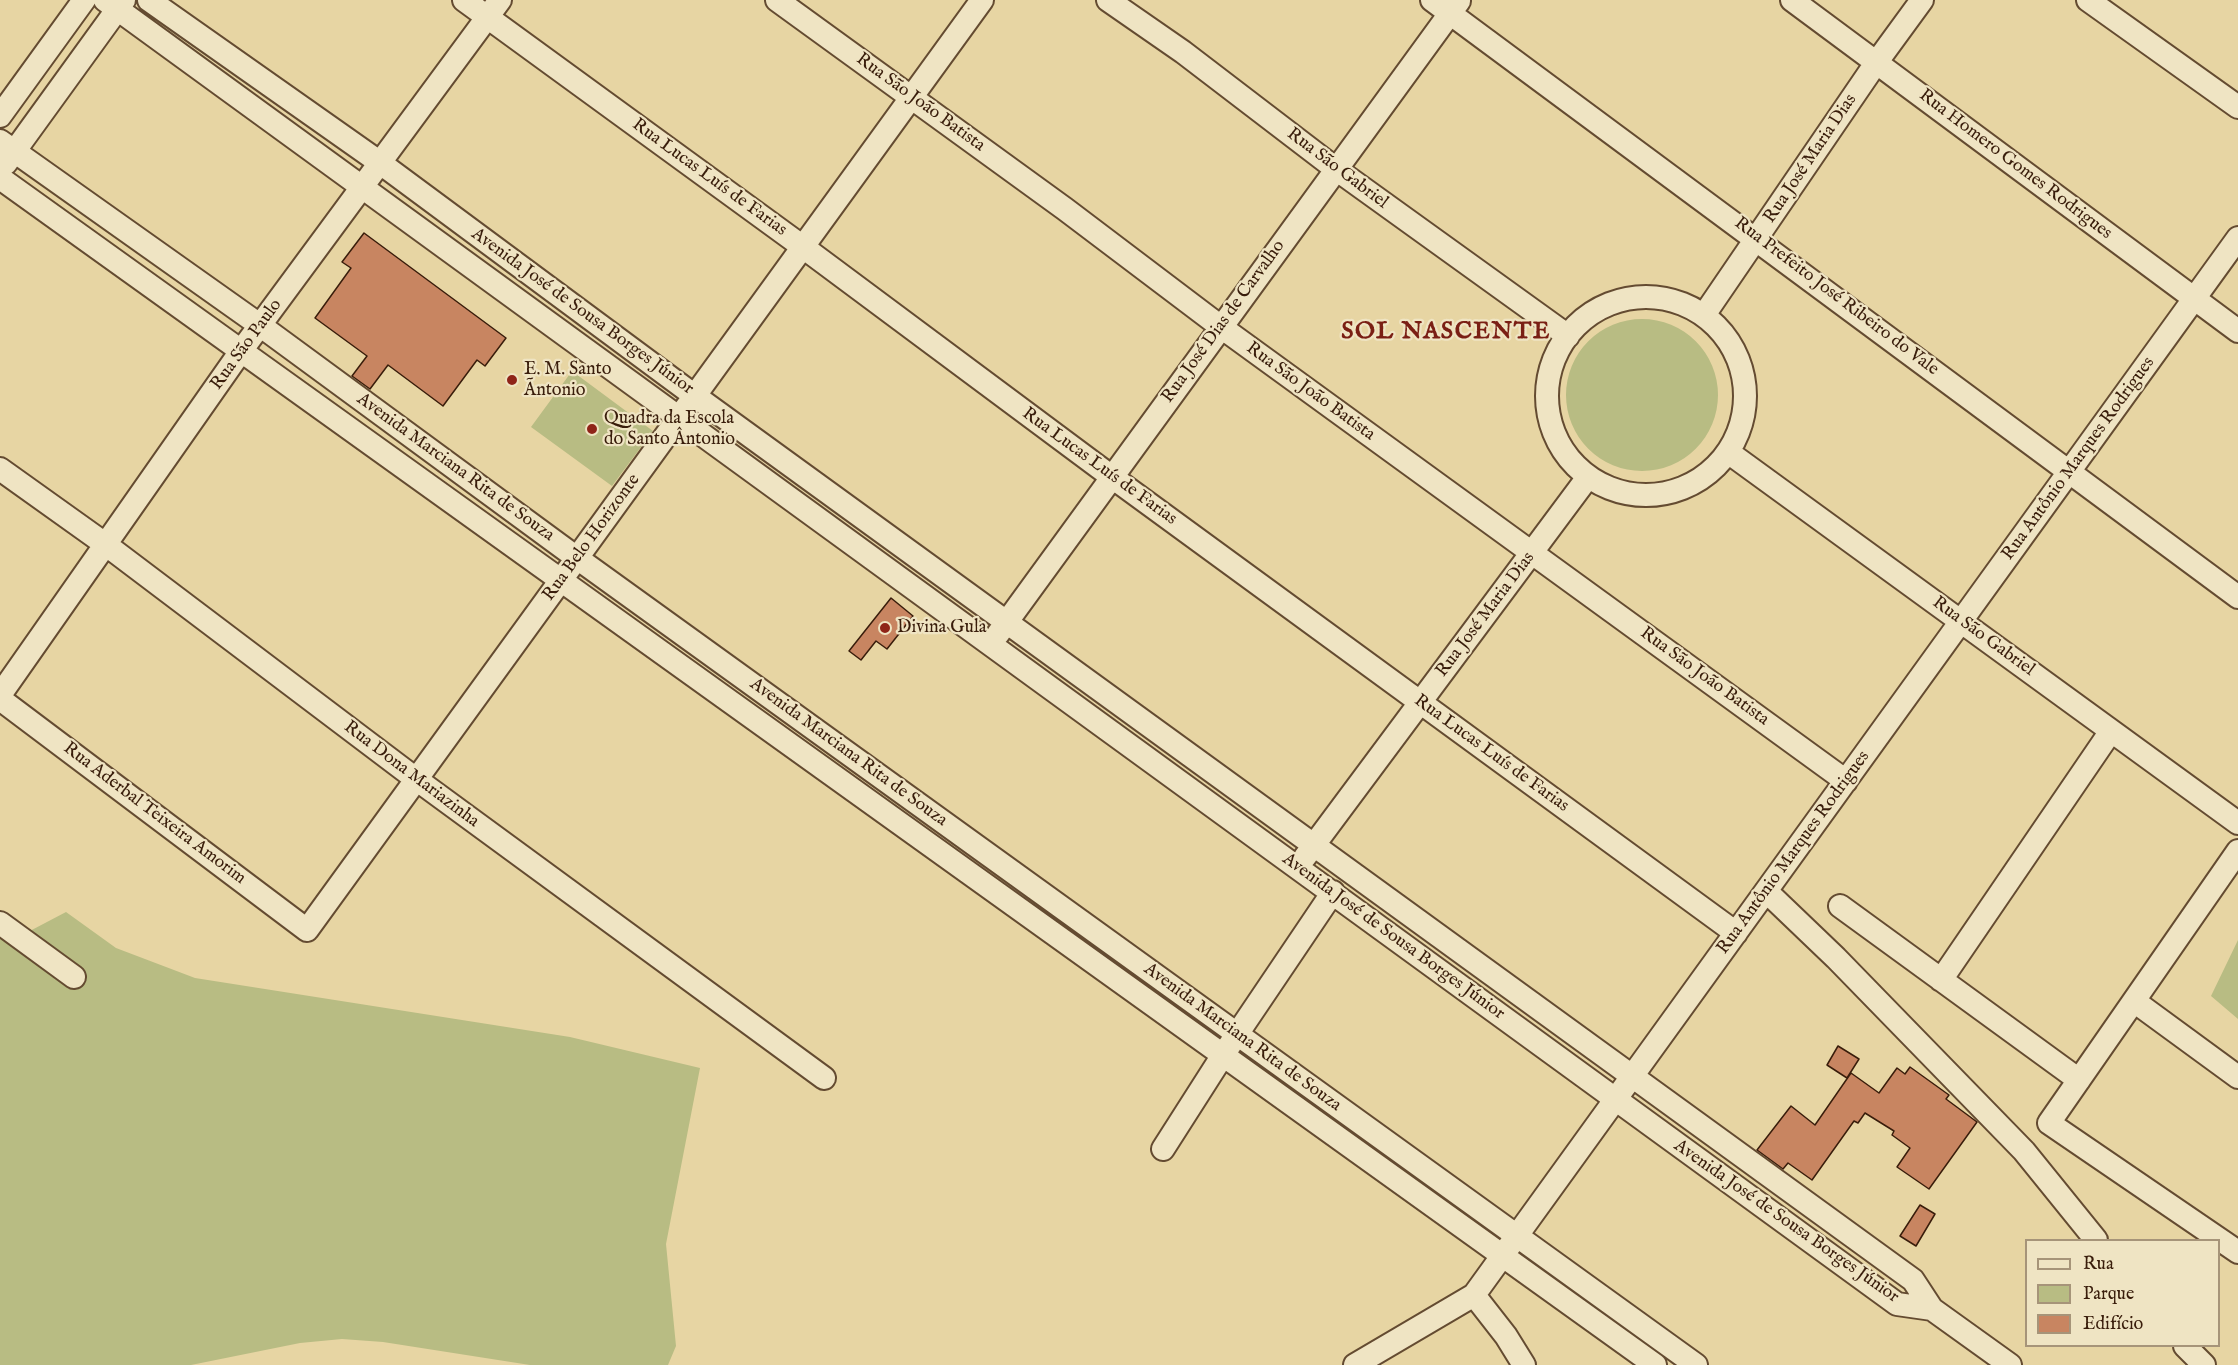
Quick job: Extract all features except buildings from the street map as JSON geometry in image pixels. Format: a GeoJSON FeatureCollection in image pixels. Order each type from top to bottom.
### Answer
{"type":"FeatureCollection","features":[{"type":"Feature","properties":{"kind":"street"},"geometry":{"type":"LineString","coordinates":[[0,116],[84,0]]}},
{"type":"Feature","properties":{"kind":"street","name":"Avenida José de Sousa Borges Júnior"},"geometry":{"type":"LineString","coordinates":[[150,0],[379,162],[695,396],[1913,1280],[1932,1310]]}},
{"type":"Feature","properties":{"kind":"street","name":"Rua Lucas Luís de Farias"},"geometry":{"type":"LineString","coordinates":[[464,0],[494,9],[803,247],[1112,477],[1736,933]]}},
{"type":"Feature","properties":{"kind":"street","name":"Rua São João Batista"},"geometry":{"type":"LineString","coordinates":[[777,0],[1065,209],[1221,327],[1846,780]]}},
{"type":"Feature","properties":{"kind":"street","name":"Rua Belo Horizonte"},"geometry":{"type":"LineString","coordinates":[[307,930],[982,0]]}},
{"type":"Feature","properties":{"kind":"street","name":"Rua São Gabriel"},"geometry":{"type":"LineString","coordinates":[[1108,0],[1183,52],[1336,169],[1568,336]]}},
{"type":"Feature","properties":{"kind":"street","name":"Rua Homero Gomes Rodrigues"},"geometry":{"type":"LineString","coordinates":[[1792,0],[2238,331]]}},
{"type":"Feature","properties":{"kind":"street","name":"Rua José Maria Dias"},"geometry":{"type":"LineString","coordinates":[[1704,315],[1876,63],[1922,0]]}},
{"type":"Feature","properties":{"kind":"street"},"geometry":{"type":"LineString","coordinates":[[2088,0],[2238,107]]}},
{"type":"Feature","properties":{"kind":"street"},"geometry":{"type":"LineString","coordinates":[[0,172],[8,146],[115,3]]}},
{"type":"Feature","properties":{"kind":"street","name":"Avenida José de Sousa Borges Júnior"},"geometry":{"type":"LineString","coordinates":[[115,3],[361,188],[1897,1304],[1932,1310]]}},
{"type":"Feature","properties":{"kind":"street","name":"Rua José Dias de Carvalho"},"geometry":{"type":"LineString","coordinates":[[990,645],[1336,169],[1447,4]]}},
{"type":"Feature","properties":{"kind":"street","name":"Rua Prefeito José Ribeiro do Vale"},"geometry":{"type":"LineString","coordinates":[[1447,4],[1757,239],[2238,597]]}},
{"type":"Feature","properties":{"kind":"street","name":"Rua São Paulo"},"geometry":{"type":"LineString","coordinates":[[0,697],[241,351],[494,9]]}},
{"type":"Feature","properties":{"kind":"street","name":"Avenida Marciana Rita de Souza"},"geometry":{"type":"LineString","coordinates":[[8,146],[261,326],[577,558],[1696,1365]]}},
{"type":"Feature","properties":{"kind":"street","name":"Avenida Marciana Rita de Souza"},"geometry":{"type":"LineString","coordinates":[[0,178],[1655,1365]]}},
{"type":"Feature","properties":{"kind":"street","name":"Rua Antônio Marques Rodrigues"},"geometry":{"type":"LineString","coordinates":[[1354,1365],[1474,1295],[2238,238]]}},
{"type":"Feature","properties":{"kind":"street"},"geometry":{"type":"LineString","coordinates":[[1647,297],[1677,302],[1704,315],[1726,337],[1741,364],[1746,394],[1742,425],[1728,452],[1706,475],[1678,490],[1647,496],[1617,491],[1588,477],[1566,455],[1551,426],[1548,406],[1547,395],[1553,364],[1568,336],[1590,315],[1617,302],[1647,297]]}},
{"type":"Feature","properties":{"kind":"street","name":"Rua São Gabriel"},"geometry":{"type":"LineString","coordinates":[[1728,452],[2238,823]]}},
{"type":"Feature","properties":{"kind":"street","name":"Rua Dona Mariazinha"},"geometry":{"type":"LineString","coordinates":[[0,469],[105,544],[416,779],[824,1078]]}},
{"type":"Feature","properties":{"kind":"street","name":"Rua José Maria Dias"},"geometry":{"type":"LineString","coordinates":[[1297,868],[1588,477]]}},
{"type":"Feature","properties":{"kind":"street"},"geometry":{"type":"LineString","coordinates":[[458,507],[474,482]]}},
{"type":"Feature","properties":{"kind":"street","name":"Rua Aderbal Teixeira Amorim"},"geometry":{"type":"LineString","coordinates":[[0,697],[307,930]]}},
{"type":"Feature","properties":{"kind":"street"},"geometry":{"type":"LineString","coordinates":[[1941,980],[2111,731]]}},
{"type":"Feature","properties":{"kind":"street"},"geometry":{"type":"LineString","coordinates":[[2219,1239],[2049,1124],[2238,851]]}},
{"type":"Feature","properties":{"kind":"street"},"geometry":{"type":"LineString","coordinates":[[1766,891],[1836,958],[2024,1151],[2095,1239]]}},
{"type":"Feature","properties":{"kind":"street"},"geometry":{"type":"LineString","coordinates":[[1163,1149],[1222,1055],[1333,892]]}},
{"type":"Feature","properties":{"kind":"street"},"geometry":{"type":"LineString","coordinates":[[1840,906],[2079,1080]]}},
{"type":"Feature","properties":{"kind":"street"},"geometry":{"type":"LineString","coordinates":[[0,923],[74,977]]}},
{"type":"Feature","properties":{"kind":"street"},"geometry":{"type":"LineString","coordinates":[[2134,1001],[2238,1077]]}},
{"type":"Feature","properties":{"kind":"street"},"geometry":{"type":"LineString","coordinates":[[2220,1240],[2238,1252]]}},
{"type":"Feature","properties":{"kind":"street"},"geometry":{"type":"LineString","coordinates":[[1474,1295],[1506,1336],[1524,1365]]}},
{"type":"Feature","properties":{"kind":"street"},"geometry":{"type":"LineString","coordinates":[[1932,1310],[2010,1365]]}},
{"type":"Feature","properties":{"kind":"street"},"geometry":{"type":"LineString","coordinates":[[2186,1347],[2204,1365]]}},
{"type":"Feature","properties":{"kind":"green space"},"geometry":{"type":"Polygon","coordinates":[[[1642,319],[1657,320],[1671,325],[1696,341],[1712,366],[1717,380],[1717,410],[1712,424],[1696,449],[1671,465],[1657,470],[1642,471],[1627,470],[1613,465],[1588,449],[1572,424],[1567,410],[1566,395],[1567,380],[1572,366],[1588,341],[1613,325],[1627,320],[1642,319]]]}},
{"type":"Feature","properties":{"kind":"green space","name":"Quadra da Escola do Santo Ântonio"},"geometry":{"type":"Polygon","coordinates":[[[572,371],[653,431],[612,486],[531,427],[572,371]]]}},
{"type":"Feature","properties":{"kind":"green space"},"geometry":{"type":"Polygon","coordinates":[[[66,912],[116,948],[195,978],[570,1037],[700,1068],[666,1244],[676,1346],[668,1365],[530,1365],[383,1342],[342,1339],[300,1343],[191,1365],[0,1365],[0,938],[7,943],[66,912]]]}},
{"type":"Feature","properties":{"kind":"green space"},"geometry":{"type":"Polygon","coordinates":[[[2238,940],[2238,1019],[2211,996],[2238,940]]]}},
{"type":"Feature","properties":{"kind":"place","name":"E. M. Santo Ãntonio"},"geometry":{"type":"Point","coordinates":[512,380]}},
{"type":"Feature","properties":{"kind":"place","name":"Quadra da Escola do Santo Ântonio"},"geometry":{"type":"Point","coordinates":[592,429]}},
{"type":"Feature","properties":{"kind":"place","name":"Divina Gula"},"geometry":{"type":"Point","coordinates":[885,628]}},
{"type":"Feature","properties":{"kind":"district","name":"SOL NASCENTE"},"geometry":{"type":"Point","coordinates":[1446,333]}}]}
